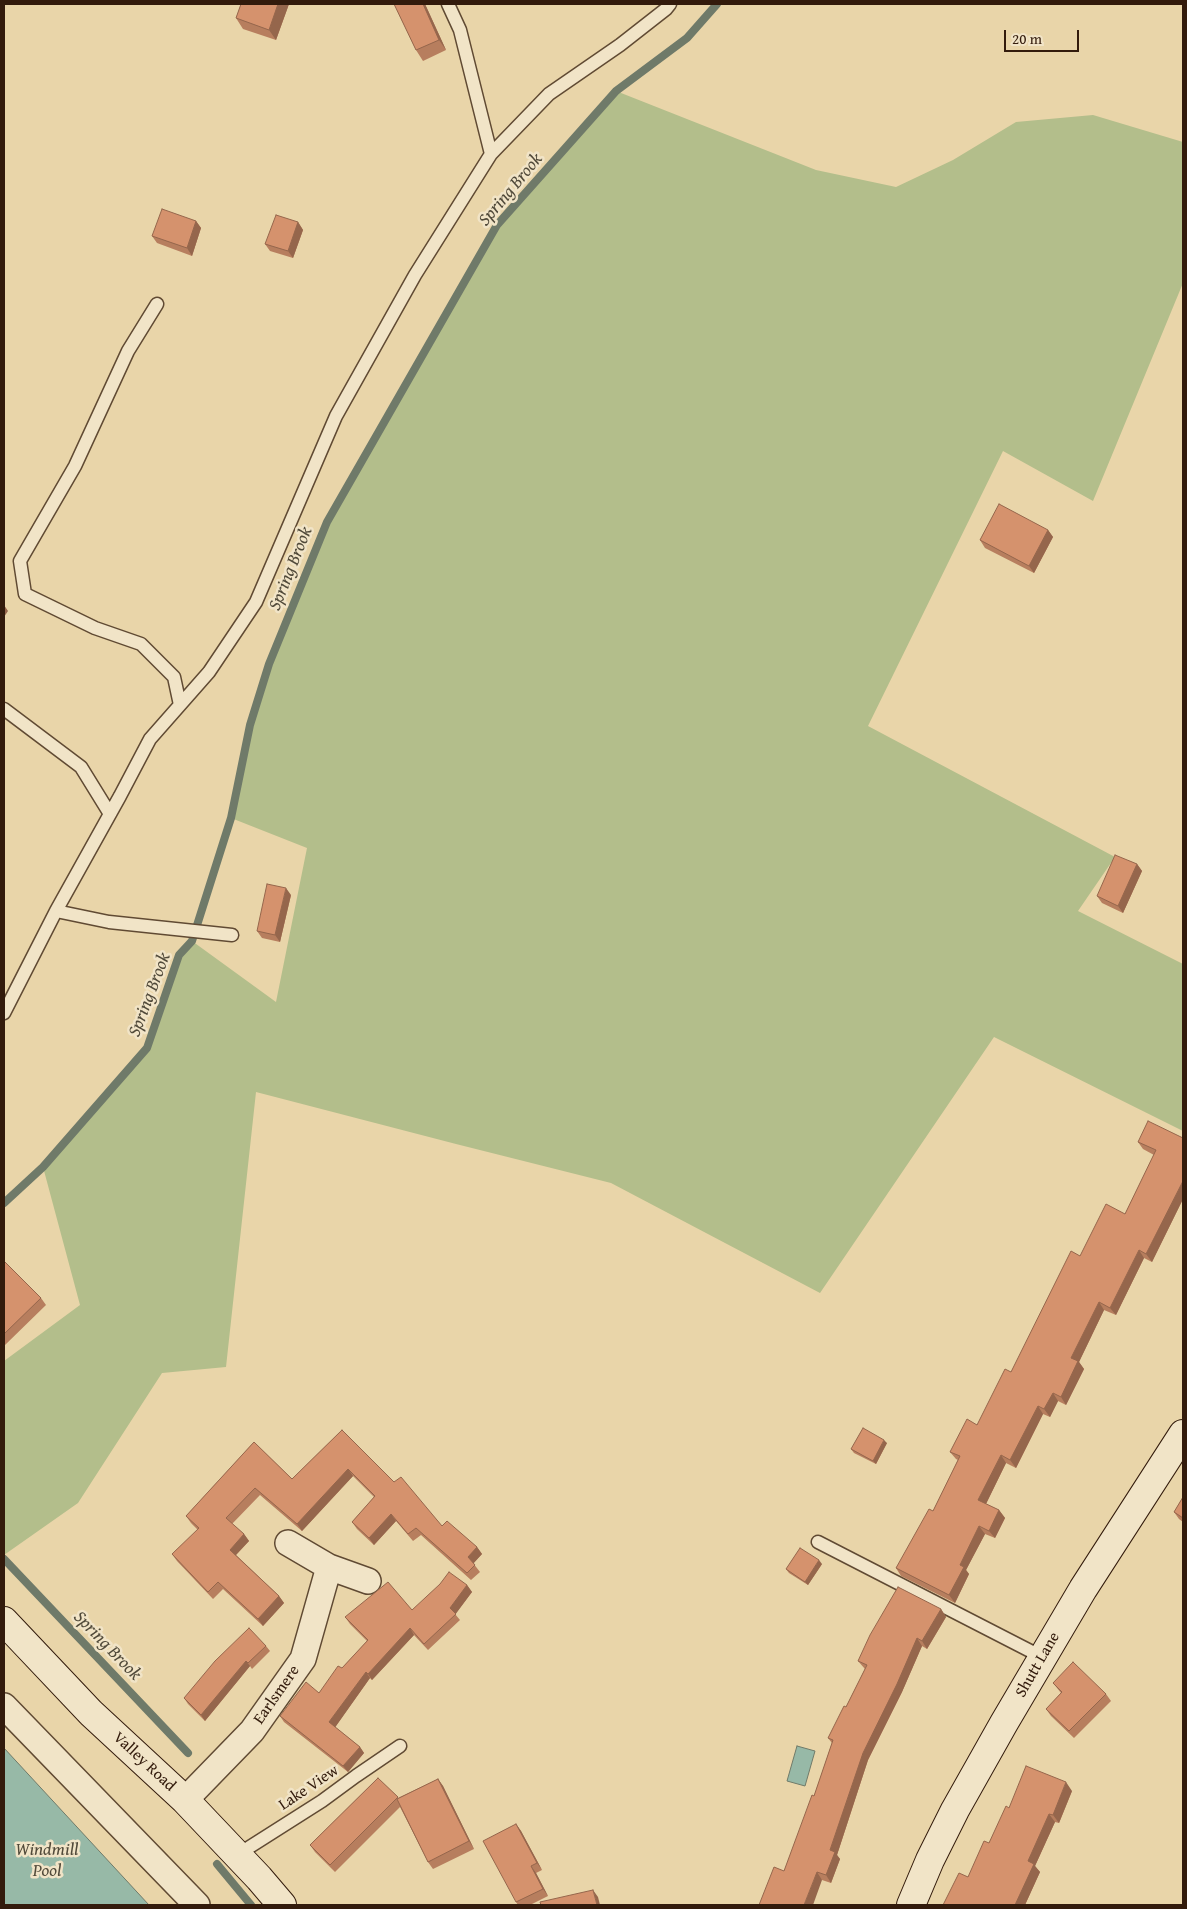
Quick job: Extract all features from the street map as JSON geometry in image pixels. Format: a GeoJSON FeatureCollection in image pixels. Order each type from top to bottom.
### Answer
{"type":"FeatureCollection","features":[{"type":"Feature","properties":{"kind":"main road","name":"Shutt Lane"},"geometry":{"type":"LineString","coordinates":[[910,1905],[955,1810],[1042,1657],[1083,1589],[1183,1434]]}},
{"type":"Feature","properties":{"kind":"main road","name":"Valley Road"},"geometry":{"type":"LineString","coordinates":[[4,1621],[92,1712],[185,1800],[282,1905]]}},
{"type":"Feature","properties":{"kind":"street"},"geometry":{"type":"LineString","coordinates":[[288,1543],[329,1567],[368,1581]]}},
{"type":"Feature","properties":{"kind":"street","name":"Earlsmere"},"geometry":{"type":"LineString","coordinates":[[185,1800],[252,1731],[303,1659],[329,1567]]}},
{"type":"Feature","properties":{"kind":"street"},"geometry":{"type":"LineString","coordinates":[[4,1706],[197,1905]]}},
{"type":"Feature","properties":{"kind":"lane"},"geometry":{"type":"LineString","coordinates":[[448,4],[460,30],[491,154]]}},
{"type":"Feature","properties":{"kind":"lane"},"geometry":{"type":"LineString","coordinates":[[4,1013],[56,911],[150,739],[209,672],[256,602],[336,416],[416,275],[491,154],[549,94],[620,45],[666,10],[670,4]]}},
{"type":"Feature","properties":{"kind":"lane"},"geometry":{"type":"LineString","coordinates":[[156,304],[128,351],[75,466],[20,561],[25,594],[95,628],[141,644],[174,677],[180,705]]}},
{"type":"Feature","properties":{"kind":"lane"},"geometry":{"type":"LineString","coordinates":[[4,709],[81,767],[110,814]]}},
{"type":"Feature","properties":{"kind":"lane"},"geometry":{"type":"LineString","coordinates":[[56,911],[109,922],[232,935]]}},
{"type":"Feature","properties":{"kind":"lane"},"geometry":{"type":"LineString","coordinates":[[818,1542],[1042,1657]]}},
{"type":"Feature","properties":{"kind":"lane","name":"Lake View"},"geometry":{"type":"LineString","coordinates":[[237,1855],[322,1801],[400,1746]]}},
{"type":"Feature","properties":{"kind":"green space"},"geometry":{"type":"Polygon","coordinates":[[[616,91],[816,170],[896,187],[953,160],[1016,122],[1093,115],[1183,142],[1183,283],[1093,501],[1003,451],[868,726],[1115,857],[1078,911],[1183,964],[1183,1131],[994,1037],[820,1293],[611,1183],[256,1092],[226,1367],[162,1373],[78,1503],[4,1555],[4,1361],[80,1305],[43,1167],[147,1048],[179,955],[192,941],[276,1002],[307,848],[231,818],[250,725],[269,664],[327,522],[497,225],[616,91]]]}},
{"type":"Feature","properties":{"kind":"water"},"geometry":{"type":"Polygon","coordinates":[[[797,1746],[815,1751],[805,1786],[787,1781],[797,1746]]]}},
{"type":"Feature","properties":{"kind":"water","name":"Windmill Pool"},"geometry":{"type":"Polygon","coordinates":[[[4,1748],[149,1905],[4,1905],[4,1748]]]}},
{"type":"Feature","properties":{"kind":"building"},"geometry":{"type":"Polygon","coordinates":[[[241,4],[278,4],[269,30],[236,18],[241,4]]]}},
{"type":"Feature","properties":{"kind":"building"},"geometry":{"type":"Polygon","coordinates":[[[394,4],[423,4],[439,40],[416,50],[394,4]]]}},
{"type":"Feature","properties":{"kind":"building"},"geometry":{"type":"Polygon","coordinates":[[[162,209],[196,221],[187,248],[152,236],[162,209]]]}},
{"type":"Feature","properties":{"kind":"building"},"geometry":{"type":"Polygon","coordinates":[[[276,215],[298,222],[288,251],[265,244],[276,215]]]}},
{"type":"Feature","properties":{"kind":"building"},"geometry":{"type":"Polygon","coordinates":[[[999,504],[1048,530],[1029,566],[980,540],[999,504]]]}},
{"type":"Feature","properties":{"kind":"building"},"geometry":{"type":"Polygon","coordinates":[[[1115,855],[1137,864],[1118,906],[1097,896],[1115,855]]]}},
{"type":"Feature","properties":{"kind":"building"},"geometry":{"type":"Polygon","coordinates":[[[267,884],[286,888],[275,935],[257,931],[267,884]]]}},
{"type":"Feature","properties":{"kind":"building"},"geometry":{"type":"Polygon","coordinates":[[[1148,1121],[1183,1138],[1183,1181],[1146,1254],[1139,1250],[1110,1308],[1099,1302],[1071,1358],[1078,1361],[1061,1397],[1053,1393],[1044,1409],[1038,1406],[1010,1460],[1001,1455],[978,1500],[999,1510],[989,1531],[979,1526],[960,1565],[964,1567],[949,1595],[896,1568],[929,1509],[933,1511],[960,1456],[950,1452],[967,1419],[977,1425],[1005,1369],[1011,1372],[1071,1251],[1080,1256],[1106,1204],[1125,1214],[1156,1150],[1138,1142],[1148,1121]]]}},
{"type":"Feature","properties":{"kind":"building"},"geometry":{"type":"Polygon","coordinates":[[[4,1261],[41,1298],[4,1334],[4,1261]]]}},
{"type":"Feature","properties":{"kind":"building"},"geometry":{"type":"Polygon","coordinates":[[[863,1428],[884,1440],[873,1461],[851,1449],[863,1428]]]}},
{"type":"Feature","properties":{"kind":"building"},"geometry":{"type":"Polygon","coordinates":[[[342,1430],[394,1482],[401,1477],[442,1526],[447,1521],[477,1547],[468,1557],[475,1565],[467,1573],[416,1528],[408,1534],[391,1514],[369,1538],[352,1522],[375,1496],[348,1469],[297,1524],[255,1488],[226,1518],[244,1534],[230,1550],[279,1596],[258,1619],[218,1582],[208,1592],[172,1554],[199,1528],[186,1516],[254,1442],[292,1479],[342,1430]]]}},
{"type":"Feature","properties":{"kind":"building"},"geometry":{"type":"Polygon","coordinates":[[[1183,1497],[1183,1518],[1174,1512],[1183,1497]]]}},
{"type":"Feature","properties":{"kind":"building"},"geometry":{"type":"Polygon","coordinates":[[[800,1548],[819,1560],[805,1582],[786,1569],[800,1548]]]}},
{"type":"Feature","properties":{"kind":"building"},"geometry":{"type":"Polygon","coordinates":[[[449,1572],[467,1585],[450,1608],[456,1614],[424,1644],[410,1628],[368,1674],[366,1672],[329,1722],[360,1747],[343,1766],[280,1716],[306,1682],[319,1693],[338,1666],[342,1668],[368,1640],[345,1617],[388,1582],[412,1610],[440,1584],[449,1572]]]}},
{"type":"Feature","properties":{"kind":"building"},"geometry":{"type":"Polygon","coordinates":[[[898,1587],[941,1609],[922,1641],[917,1638],[863,1753],[830,1850],[835,1852],[826,1875],[817,1872],[804,1905],[759,1905],[774,1867],[784,1871],[812,1795],[814,1796],[833,1740],[828,1738],[867,1665],[858,1661],[870,1635],[898,1587]]]}},
{"type":"Feature","properties":{"kind":"building"},"geometry":{"type":"Polygon","coordinates":[[[249,1628],[266,1646],[248,1663],[246,1661],[201,1715],[184,1698],[215,1661],[249,1628]]]}},
{"type":"Feature","properties":{"kind":"building"},"geometry":{"type":"Polygon","coordinates":[[[1073,1662],[1106,1694],[1069,1731],[1046,1709],[1062,1692],[1053,1683],[1073,1662]]]}},
{"type":"Feature","properties":{"kind":"building"},"geometry":{"type":"Polygon","coordinates":[[[1026,1766],[1066,1782],[1053,1815],[1049,1814],[1028,1861],[1034,1864],[1015,1905],[943,1905],[959,1873],[968,1877],[984,1841],[989,1843],[1006,1806],[1009,1808],[1026,1766]]]}},
{"type":"Feature","properties":{"kind":"building"},"geometry":{"type":"Polygon","coordinates":[[[378,1778],[398,1797],[330,1865],[310,1845],[378,1778]]]}},
{"type":"Feature","properties":{"kind":"building"},"geometry":{"type":"Polygon","coordinates":[[[438,1779],[469,1841],[428,1862],[397,1799],[438,1779]]]}},
{"type":"Feature","properties":{"kind":"building"},"geometry":{"type":"Polygon","coordinates":[[[516,1824],[537,1863],[531,1866],[543,1889],[516,1902],[483,1841],[516,1824]]]}},
{"type":"Feature","properties":{"kind":"building"},"geometry":{"type":"Polygon","coordinates":[[[593,1890],[597,1905],[541,1905],[540,1902],[593,1890]]]}},
{"type":"Feature","properties":{"kind":"waterway","name":"Spring Brook"},"geometry":{"type":"LineString","coordinates":[[4,1203],[43,1167],[147,1048],[179,955],[192,941],[231,818],[250,725],[269,664],[327,522],[497,225],[616,91],[687,38],[717,4]]}},
{"type":"Feature","properties":{"kind":"waterway","name":"Spring Brook"},"geometry":{"type":"LineString","coordinates":[[4,1559],[188,1753]]}},
{"type":"Feature","properties":{"kind":"waterway"},"geometry":{"type":"LineString","coordinates":[[217,1864],[251,1905]]}}]}
